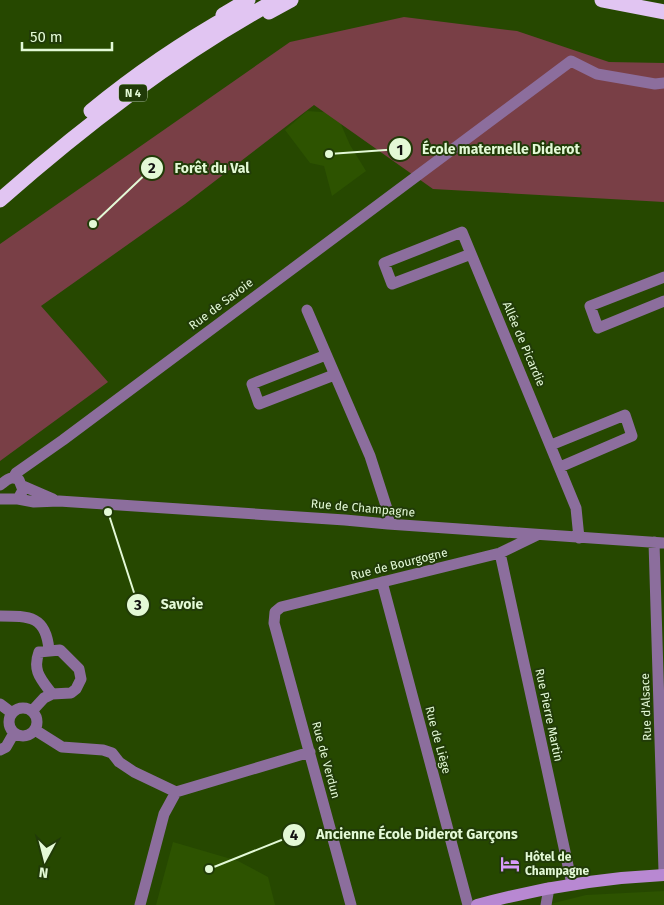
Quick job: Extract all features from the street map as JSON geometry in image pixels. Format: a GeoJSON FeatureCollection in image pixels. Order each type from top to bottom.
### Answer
{"type":"FeatureCollection","features":[{"type":"Feature","properties":{"kind":"highway","name":"N 4"},"geometry":{"type":"LineString","coordinates":[[161,65],[248,0]]}},
{"type":"Feature","properties":{"kind":"highway","name":"N 4"},"geometry":{"type":"LineString","coordinates":[[0,200],[201,32],[259,0]]}},
{"type":"Feature","properties":{"kind":"highway","name":"N 4"},"geometry":{"type":"LineString","coordinates":[[0,186],[97,106],[161,65],[277,0]]}},
{"type":"Feature","properties":{"kind":"highway","name":"N 4"},"geometry":{"type":"LineString","coordinates":[[161,65],[291,0]]}},
{"type":"Feature","properties":{"kind":"highway"},"geometry":{"type":"LineString","coordinates":[[602,0],[664,12]]}},
{"type":"Feature","properties":{"kind":"main road"},"geometry":{"type":"LineString","coordinates":[[477,905],[514,900],[548,888],[664,873]]}},
{"type":"Feature","properties":{"kind":"street","name":"Rue de Savoie"},"geometry":{"type":"LineString","coordinates":[[9,499],[22,493],[12,483],[25,479],[30,463],[571,61],[597,74],[655,84],[664,83]]}},
{"type":"Feature","properties":{"kind":"street","name":"Allée de Picardie"},"geometry":{"type":"LineString","coordinates":[[471,254],[392,284],[384,264],[462,232],[576,508],[579,538]]}},
{"type":"Feature","properties":{"kind":"street"},"geometry":{"type":"LineString","coordinates":[[664,277],[590,306],[598,328],[664,302]]}},
{"type":"Feature","properties":{"kind":"street"},"geometry":{"type":"LineString","coordinates":[[307,310],[370,456],[389,514],[388,524]]}},
{"type":"Feature","properties":{"kind":"street"},"geometry":{"type":"LineString","coordinates":[[326,355],[252,384],[258,404],[334,375]]}},
{"type":"Feature","properties":{"kind":"street"},"geometry":{"type":"LineString","coordinates":[[551,445],[625,415],[632,436],[560,467]]}},
{"type":"Feature","properties":{"kind":"street"},"geometry":{"type":"LineString","coordinates":[[9,499],[1,493],[12,483]]}},
{"type":"Feature","properties":{"kind":"street","name":"Rue de Champagne"},"geometry":{"type":"LineString","coordinates":[[12,483],[59,501]]}},
{"type":"Feature","properties":{"kind":"street","name":"Rue de Champagne"},"geometry":{"type":"LineString","coordinates":[[9,499],[345,520],[659,543]]}},
{"type":"Feature","properties":{"kind":"street","name":"Rue de Bourgogne"},"geometry":{"type":"LineString","coordinates":[[274,623],[275,612],[281,608],[500,553],[539,534]]}},
{"type":"Feature","properties":{"kind":"street","name":"Rue d'Alsace"},"geometry":{"type":"LineString","coordinates":[[659,543],[664,873]]}},
{"type":"Feature","properties":{"kind":"street","name":"Rue Pierre Martin"},"geometry":{"type":"LineString","coordinates":[[500,553],[572,884]]}},
{"type":"Feature","properties":{"kind":"street","name":"Rue de Liège"},"geometry":{"type":"LineString","coordinates":[[382,582],[468,905]]}},
{"type":"Feature","properties":{"kind":"street"},"geometry":{"type":"LineString","coordinates":[[0,616],[31,618],[42,624],[48,635],[49,650]]}},
{"type":"Feature","properties":{"kind":"street","name":"Rue de Verdun"},"geometry":{"type":"LineString","coordinates":[[274,623],[351,905]]}},
{"type":"Feature","properties":{"kind":"street"},"geometry":{"type":"LineString","coordinates":[[32,711],[44,698],[52,694],[71,693],[76,689],[81,679],[79,669],[60,650],[39,652],[35,662],[37,672],[52,694]]}},
{"type":"Feature","properties":{"kind":"street"},"geometry":{"type":"LineString","coordinates":[[0,704],[12,713]]}},
{"type":"Feature","properties":{"kind":"street"},"geometry":{"type":"LineString","coordinates":[[24,708],[32,711],[37,722],[34,730],[22,736],[14,733],[9,725],[12,713],[15,710],[24,708]]}},
{"type":"Feature","properties":{"kind":"street"},"geometry":{"type":"LineString","coordinates":[[34,730],[62,747],[97,749],[112,753],[119,762],[134,772],[176,792],[310,752]]}},
{"type":"Feature","properties":{"kind":"street"},"geometry":{"type":"LineString","coordinates":[[0,750],[6,747],[14,733]]}},
{"type":"Feature","properties":{"kind":"street"},"geometry":{"type":"LineString","coordinates":[[140,905],[164,814],[176,792]]}},
{"type":"Feature","properties":{"kind":"street"},"geometry":{"type":"LineString","coordinates":[[546,905],[548,888]]}},
{"type":"Feature","properties":{"kind":"shaded area"},"geometry":{"type":"Polygon","coordinates":[[[404,17],[517,31],[609,62],[664,63],[664,202],[433,189],[314,105],[185,204],[41,306],[108,382],[0,461],[0,244],[290,42],[404,17]]]}},
{"type":"Feature","properties":{"kind":"shaded area"},"geometry":{"type":"Polygon","coordinates":[[[307,111],[336,113],[350,145],[366,171],[332,196],[324,166],[310,163],[285,130],[307,111]]]}},
{"type":"Feature","properties":{"kind":"shaded area"},"geometry":{"type":"Polygon","coordinates":[[[173,842],[238,861],[268,877],[275,905],[156,905],[173,842]]]}},
{"type":"Feature","properties":{"kind":"shaded area"},"geometry":{"type":"Polygon","coordinates":[[[664,891],[664,905],[546,905],[586,895],[664,891]]]}},
{"type":"Feature","properties":{"kind":"place","name":"École maternelle Diderot"},"geometry":{"type":"Point","coordinates":[329,154]}},
{"type":"Feature","properties":{"kind":"place","name":"Forêt du Val"},"geometry":{"type":"Point","coordinates":[93,224]}},
{"type":"Feature","properties":{"kind":"place","name":"Savoie"},"geometry":{"type":"Point","coordinates":[108,512]}},
{"type":"Feature","properties":{"kind":"place","name":"Hôtel de Champagne"},"geometry":{"type":"Point","coordinates":[510,864]}},
{"type":"Feature","properties":{"kind":"place","name":"Ancienne École Diderot Garçons"},"geometry":{"type":"Point","coordinates":[209,869]}}]}
